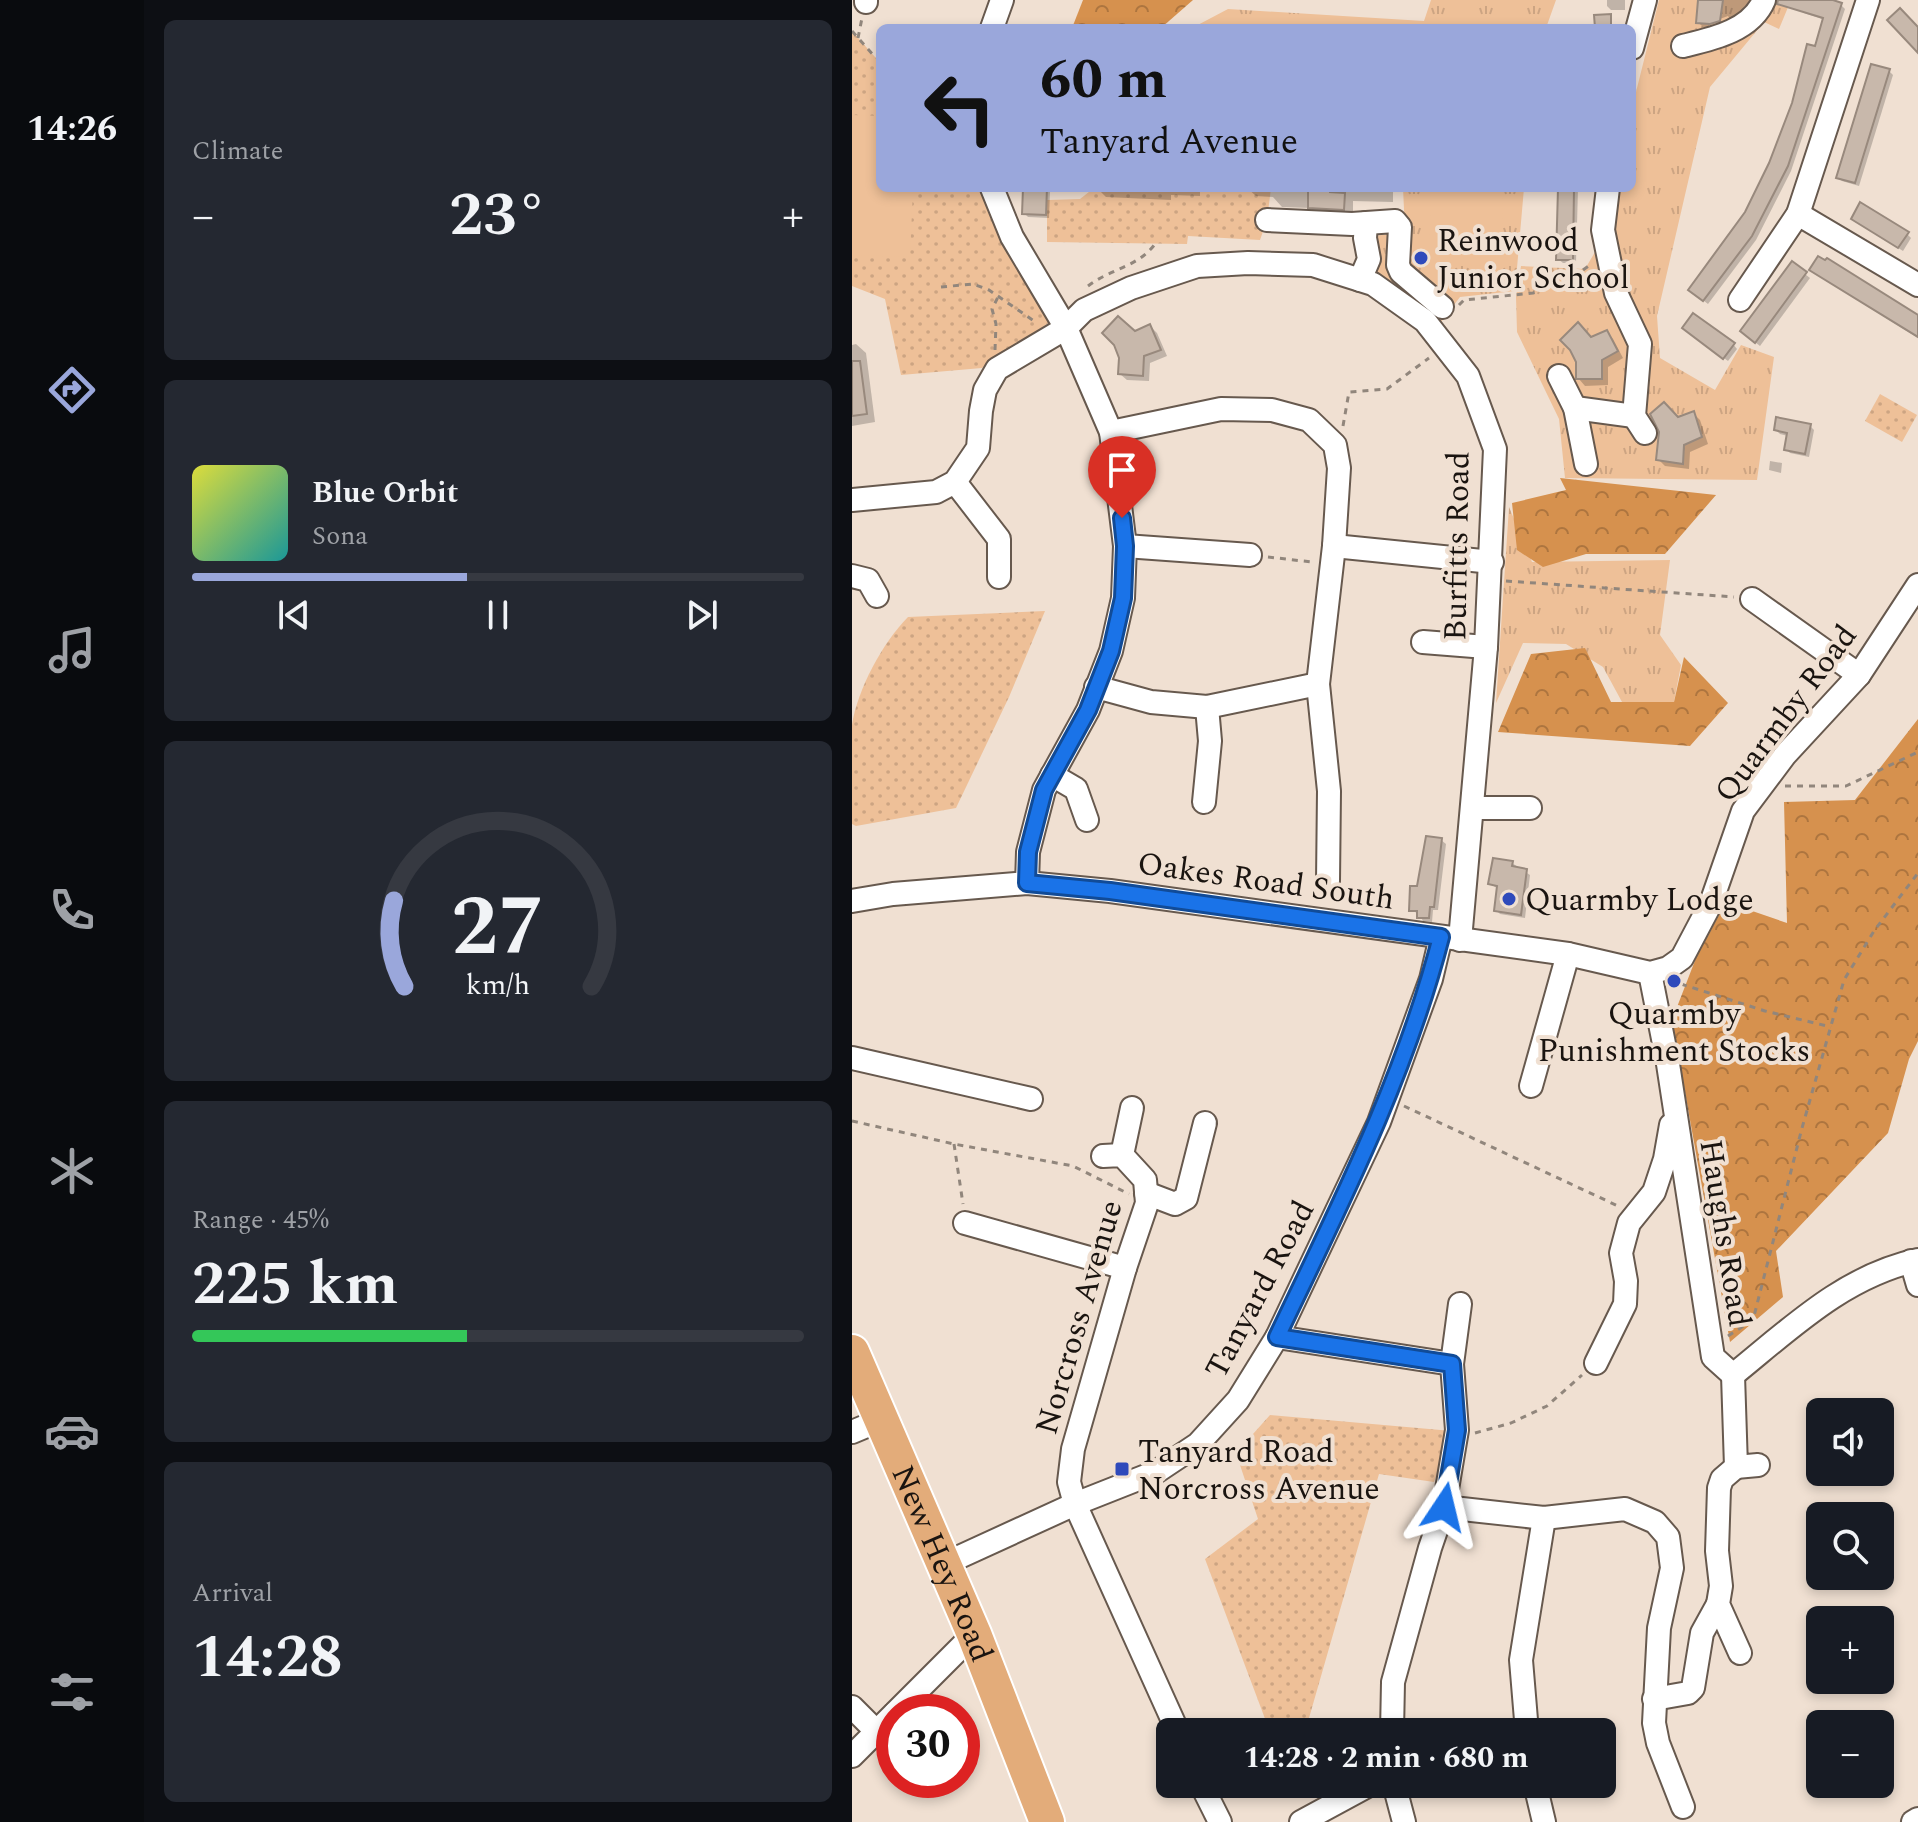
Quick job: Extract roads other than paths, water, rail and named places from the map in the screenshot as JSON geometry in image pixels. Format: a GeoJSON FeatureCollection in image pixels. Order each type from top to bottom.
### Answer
{"type":"FeatureCollection","features":[{"type":"Feature","properties":{"kind":"highway","name":"New Hey Road"},"geometry":{"type":"LineString","coordinates":[[852,1352],[868,1425],[944,1564],[1047,1822]]}},
{"type":"Feature","properties":{"kind":"street"},"geometry":{"type":"LineString","coordinates":[[993,24],[1002,0]]}},
{"type":"Feature","properties":{"kind":"street"},"geometry":{"type":"LineString","coordinates":[[1636,33],[1645,0]]}},
{"type":"Feature","properties":{"kind":"street"},"geometry":{"type":"LineString","coordinates":[[1683,46],[1727,35],[1759,10],[1764,0]]}},
{"type":"Feature","properties":{"kind":"street"},"geometry":{"type":"LineString","coordinates":[[1740,300],[1798,214],[1868,0]]}},
{"type":"Feature","properties":{"kind":"street"},"geometry":{"type":"LineString","coordinates":[[994,192],[1012,237],[1111,432],[1125,546],[1123,598],[1111,651],[1088,710],[1044,790],[1028,852],[1027,883]]}},
{"type":"Feature","properties":{"kind":"street"},"geometry":{"type":"LineString","coordinates":[[1575,408],[1640,424],[1640,344],[1616,293],[1603,230],[1608,192]]}},
{"type":"Feature","properties":{"kind":"street"},"geometry":{"type":"LineString","coordinates":[[1798,214],[1916,280]]}},
{"type":"Feature","properties":{"kind":"street"},"geometry":{"type":"LineString","coordinates":[[1267,220],[1395,221],[1398,223],[1401,272],[1450,307]]}},
{"type":"Feature","properties":{"kind":"street"},"geometry":{"type":"LineString","coordinates":[[1360,280],[1369,259],[1366,223]]}},
{"type":"Feature","properties":{"kind":"street","name":"Burfitts Road"},"geometry":{"type":"LineString","coordinates":[[955,482],[978,448],[985,390],[997,369],[1061,332],[1084,310],[1131,288],[1197,266],[1248,263],[1313,265],[1373,284],[1425,321],[1468,376],[1495,449],[1491,571],[1472,808],[1451,938]]}},
{"type":"Feature","properties":{"kind":"street"},"geometry":{"type":"LineString","coordinates":[[1559,376],[1575,408],[1586,464]]}},
{"type":"Feature","properties":{"kind":"street"},"geometry":{"type":"LineString","coordinates":[[1111,432],[1221,409],[1272,410],[1309,420],[1335,445],[1339,468],[1333,555],[1318,684],[1329,791],[1328,881]]}},
{"type":"Feature","properties":{"kind":"street"},"geometry":{"type":"LineString","coordinates":[[852,500],[936,492],[955,482],[999,539],[999,577]]}},
{"type":"Feature","properties":{"kind":"street"},"geometry":{"type":"LineString","coordinates":[[1125,546],[1250,555]]}},
{"type":"Feature","properties":{"kind":"street"},"geometry":{"type":"LineString","coordinates":[[1333,555],[1491,571]]}},
{"type":"Feature","properties":{"kind":"street"},"geometry":{"type":"LineString","coordinates":[[852,576],[868,580],[877,596]]}},
{"type":"Feature","properties":{"kind":"street","name":"Quarmby Road"},"geometry":{"type":"LineString","coordinates":[[1666,966],[1711,903],[1743,811],[1785,755],[1859,675],[1918,585]]}},
{"type":"Feature","properties":{"kind":"street"},"geometry":{"type":"LineString","coordinates":[[1752,599],[1859,675]]}},
{"type":"Feature","properties":{"kind":"street"},"geometry":{"type":"LineString","coordinates":[[1423,642],[1486,647]]}},
{"type":"Feature","properties":{"kind":"street"},"geometry":{"type":"LineString","coordinates":[[1096,687],[1151,702],[1207,707],[1318,684]]}},
{"type":"Feature","properties":{"kind":"street"},"geometry":{"type":"LineString","coordinates":[[1204,802],[1210,741],[1207,707]]}},
{"type":"Feature","properties":{"kind":"street"},"geometry":{"type":"LineString","coordinates":[[1052,775],[1076,789],[1087,820]]}},
{"type":"Feature","properties":{"kind":"street"},"geometry":{"type":"LineString","coordinates":[[1472,808],[1530,808]]}},
{"type":"Feature","properties":{"kind":"street","name":"Oakes Road South"},"geometry":{"type":"LineString","coordinates":[[852,901],[893,894],[1027,883],[1110,891],[1666,966]]}},
{"type":"Feature","properties":{"kind":"street","name":"Tanyard Road"},"geometry":{"type":"LineString","coordinates":[[944,1564],[1075,1504],[1156,1472],[1198,1444],[1238,1400],[1277,1337],[1379,1122],[1431,979],[1451,938]]}},
{"type":"Feature","properties":{"kind":"street"},"geometry":{"type":"LineString","coordinates":[[1531,1086],[1568,954]]}},
{"type":"Feature","properties":{"kind":"street","name":"Haughs Road"},"geometry":{"type":"LineString","coordinates":[[1596,1363],[1625,1304],[1626,1281],[1621,1253],[1629,1223],[1654,1192],[1671,1127],[1666,966]]}},
{"type":"Feature","properties":{"kind":"street"},"geometry":{"type":"LineString","coordinates":[[852,1058],[1031,1099]]}},
{"type":"Feature","properties":{"kind":"street","name":"Haughs Road"},"geometry":{"type":"LineString","coordinates":[[1668,1064],[1713,1357],[1733,1375],[1829,1298],[1867,1276],[1914,1260]]}},
{"type":"Feature","properties":{"kind":"street","name":"Norcross Avenue"},"geometry":{"type":"LineString","coordinates":[[1132,1108],[1113,1155],[1145,1180],[1147,1198],[1073,1449],[1069,1482],[1075,1504],[1172,1718]]}},
{"type":"Feature","properties":{"kind":"street"},"geometry":{"type":"LineString","coordinates":[[1147,1198],[1175,1204],[1186,1198],[1205,1123]]}},
{"type":"Feature","properties":{"kind":"street"},"geometry":{"type":"LineString","coordinates":[[965,1223],[1125,1268]]}},
{"type":"Feature","properties":{"kind":"street"},"geometry":{"type":"LineString","coordinates":[[1914,1260],[1918,1285]]}},
{"type":"Feature","properties":{"kind":"street"},"geometry":{"type":"LineString","coordinates":[[1392,1718],[1393,1682],[1444,1507],[1456,1438],[1452,1364],[1460,1304]]}},
{"type":"Feature","properties":{"kind":"street"},"geometry":{"type":"LineString","coordinates":[[1277,1337],[1452,1364]]}},
{"type":"Feature","properties":{"kind":"street"},"geometry":{"type":"LineString","coordinates":[[1654,1699],[1688,1693],[1693,1688],[1702,1633],[1718,1604],[1721,1586],[1717,1551],[1719,1488],[1722,1479],[1747,1466],[1733,1375]]}},
{"type":"Feature","properties":{"kind":"street"},"geometry":{"type":"LineString","coordinates":[[1444,1507],[1544,1518],[1625,1509],[1655,1522],[1668,1537],[1672,1568],[1659,1628],[1654,1699],[1658,1743],[1683,1807]]}},
{"type":"Feature","properties":{"kind":"street"},"geometry":{"type":"LineString","coordinates":[[1526,1718],[1521,1660],[1544,1518]]}},
{"type":"Feature","properties":{"kind":"street"},"geometry":{"type":"LineString","coordinates":[[1718,1604],[1740,1653]]}},
{"type":"Feature","properties":{"kind":"street"},"geometry":{"type":"LineString","coordinates":[[914,1694],[974,1634]]}},
{"type":"Feature","properties":{"kind":"street"},"geometry":{"type":"LineString","coordinates":[[852,1707],[876,1731],[852,1756]]}},
{"type":"Feature","properties":{"kind":"street"},"geometry":{"type":"LineString","coordinates":[[1208,1798],[1220,1822]]}},
{"type":"Feature","properties":{"kind":"street"},"geometry":{"type":"LineString","coordinates":[[1301,1822],[1345,1798]]}},
{"type":"Feature","properties":{"kind":"street"},"geometry":{"type":"LineString","coordinates":[[1398,1798],[1404,1822]]}},
{"type":"Feature","properties":{"kind":"street"},"geometry":{"type":"LineString","coordinates":[[1538,1798],[1544,1822]]}},
{"type":"Feature","properties":{"kind":"place","name":"Reinwood Junior School"},"geometry":{"type":"Point","coordinates":[1421,258]}},
{"type":"Feature","properties":{"kind":"place","name":"Quarmby Lodge"},"geometry":{"type":"Point","coordinates":[1509,899]}},
{"type":"Feature","properties":{"kind":"place","name":"Quarmby Punishment Stocks"},"geometry":{"type":"Point","coordinates":[1674,981]}},
{"type":"Feature","properties":{"kind":"place","name":"Tanyard Road Norcross Avenue"},"geometry":{"type":"Point","coordinates":[1122,1469]}}]}
